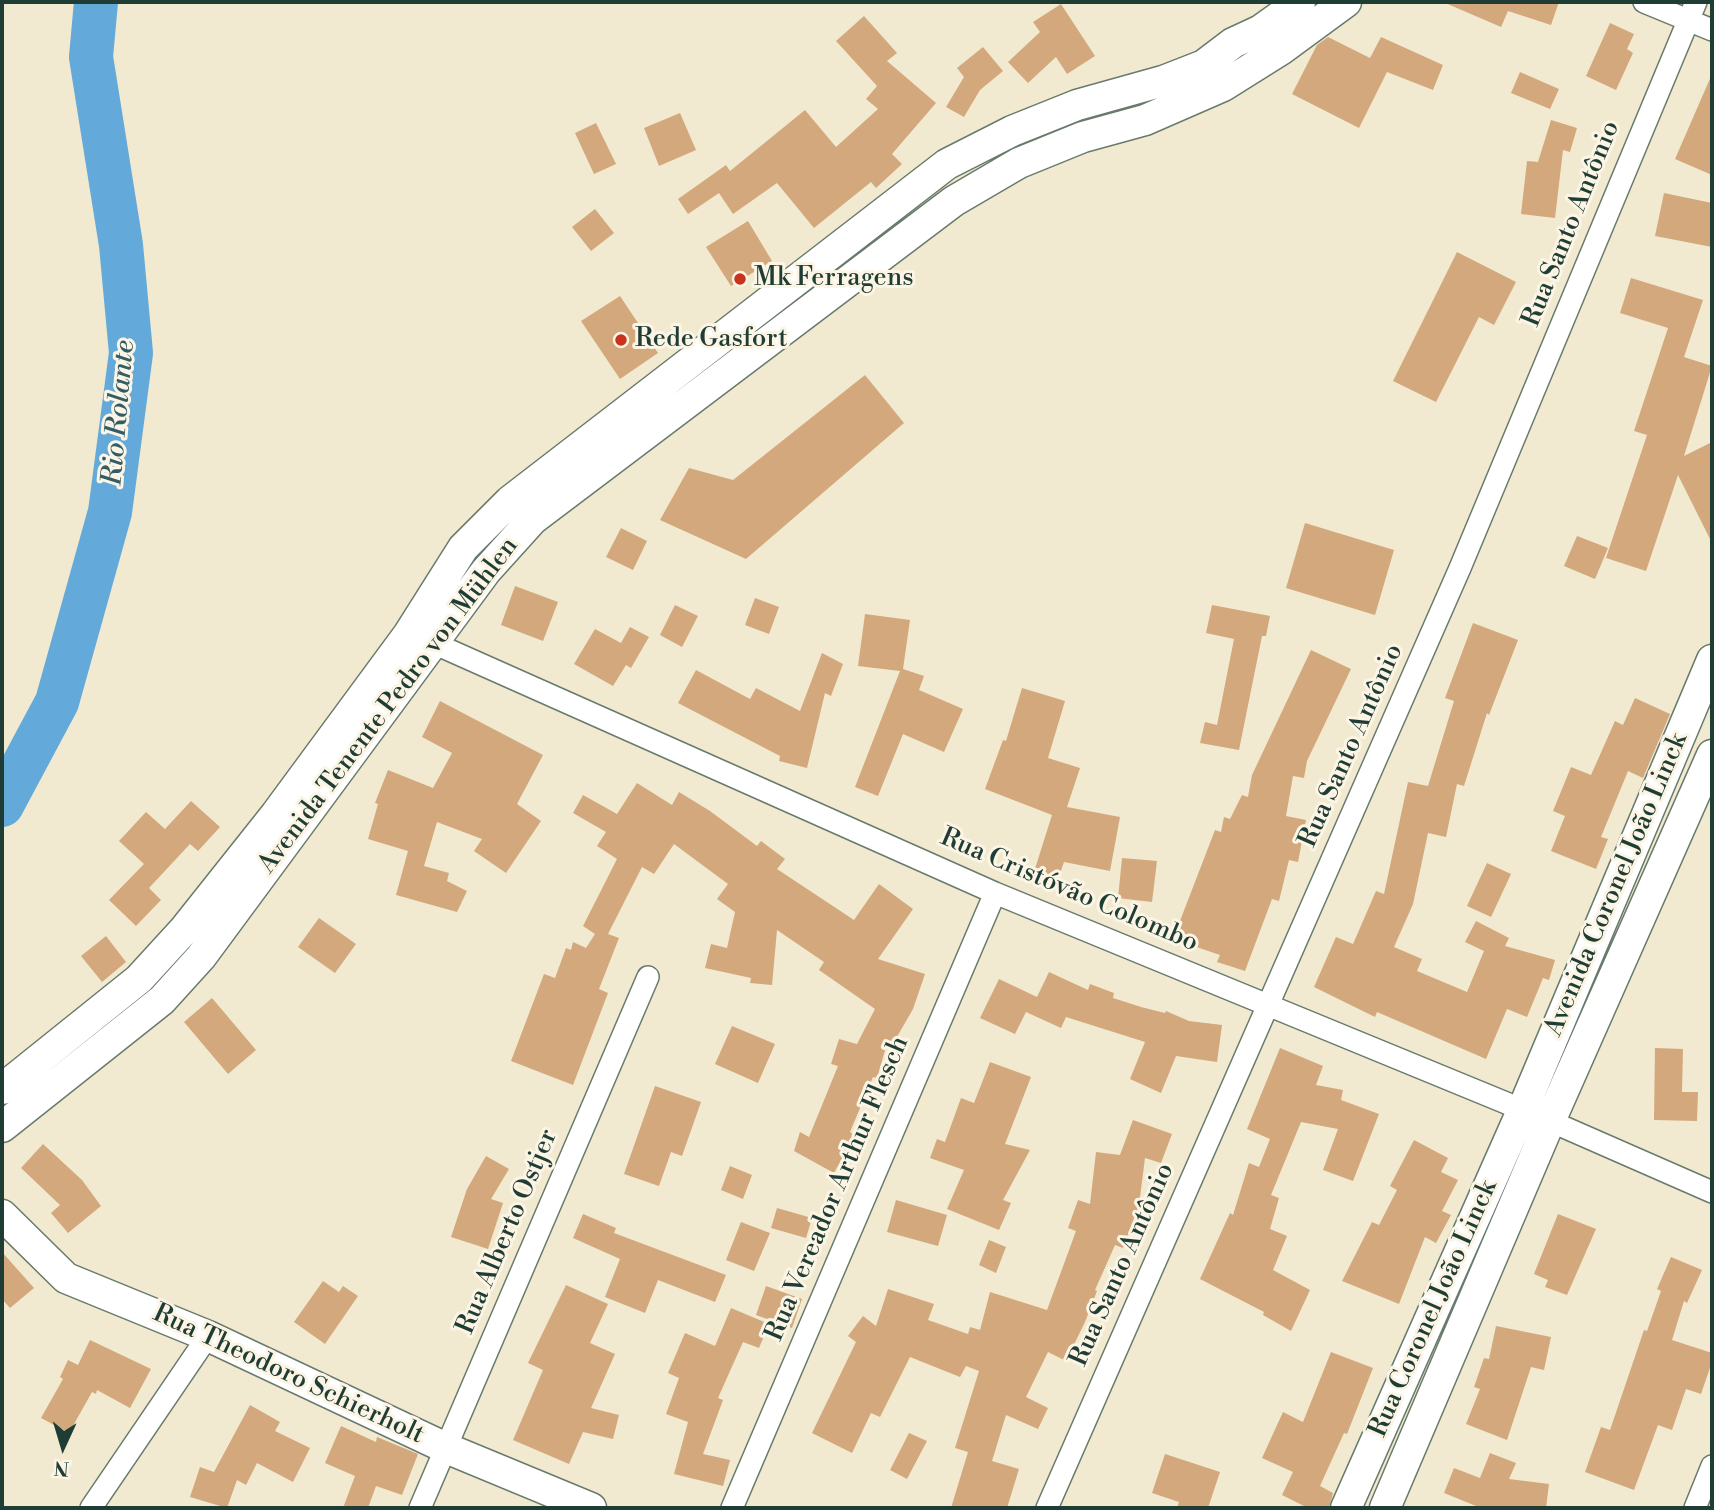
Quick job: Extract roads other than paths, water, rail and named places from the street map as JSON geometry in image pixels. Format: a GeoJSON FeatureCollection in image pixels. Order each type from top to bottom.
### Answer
{"type":"FeatureCollection","features":[{"type":"Feature","properties":{"kind":"main road","name":"Avenida Tenente Pedro von Mühlen"},"geometry":{"type":"LineString","coordinates":[[2,1127],[170,991],[201,957],[421,638],[463,548],[510,501],[947,164],[1012,131],[1077,106],[1163,81],[1204,65],[1233,43],[1261,30],[1300,2]]}},
{"type":"Feature","properties":{"kind":"main road","name":"Avenida Tenente Pedro von Mühlen"},"geometry":{"type":"LineString","coordinates":[[2,1089],[139,979],[183,931],[421,638],[533,519],[954,201],[1019,163],[1083,137],[1145,120],[1223,86],[1282,49],[1346,2]]}},
{"type":"Feature","properties":{"kind":"main road"},"geometry":{"type":"LineString","coordinates":[[684,365],[706,388]]}},
{"type":"Feature","properties":{"kind":"main road","name":"Avenida Coronel João Linck"},"geometry":{"type":"LineString","coordinates":[[1522,1111],[1712,660]]}},
{"type":"Feature","properties":{"kind":"main road","name":"Avenida Coronel João Linck"},"geometry":{"type":"LineString","coordinates":[[1550,1121],[1712,755]]}},
{"type":"Feature","properties":{"kind":"main road","name":"Rua Coronel João Linck"},"geometry":{"type":"LineString","coordinates":[[1346,1508],[1522,1111]]}},
{"type":"Feature","properties":{"kind":"main road","name":"Rua Coronel João Linck"},"geometry":{"type":"LineString","coordinates":[[1385,1508],[1550,1121]]}},
{"type":"Feature","properties":{"kind":"main road","name":"Rua Theodoro Schierholt"},"geometry":{"type":"LineString","coordinates":[[2,1215],[66,1278],[208,1336],[446,1448],[591,1508]]}},
{"type":"Feature","properties":{"kind":"street"},"geometry":{"type":"LineString","coordinates":[[1644,2],[1691,11],[1712,30]]}},
{"type":"Feature","properties":{"kind":"street","name":"Rua Santo Antônio"},"geometry":{"type":"LineString","coordinates":[[1047,1508],[1460,568],[1691,11]]}},
{"type":"Feature","properties":{"kind":"street","name":"Rua Cristóvão Colombo"},"geometry":{"type":"LineString","coordinates":[[421,638],[995,893],[1550,1121],[1712,1192]]}},
{"type":"Feature","properties":{"kind":"street","name":"Rua Vereador Arthur Flesch"},"geometry":{"type":"LineString","coordinates":[[732,1508],[995,893]]}},
{"type":"Feature","properties":{"kind":"street","name":"Rua Alberto Ostjer"},"geometry":{"type":"LineString","coordinates":[[420,1508],[648,978]]}},
{"type":"Feature","properties":{"kind":"street"},"geometry":{"type":"LineString","coordinates":[[91,1508],[208,1336]]}},
{"type":"Feature","properties":{"kind":"street"},"geometry":{"type":"LineString","coordinates":[[1695,1508],[1712,1466]]}},
{"type":"Feature","properties":{"kind":"waterway","name":"Rio Rolante"},"geometry":{"type":"LineString","coordinates":[[2,805],[57,702],[110,512],[131,353],[121,245],[91,57],[96,2]]}},
{"type":"Feature","properties":{"kind":"place","name":"Mk Ferragens"},"geometry":{"type":"Point","coordinates":[740,279]}},
{"type":"Feature","properties":{"kind":"place","name":"Rede Gasfort"},"geometry":{"type":"Point","coordinates":[621,340]}}]}
